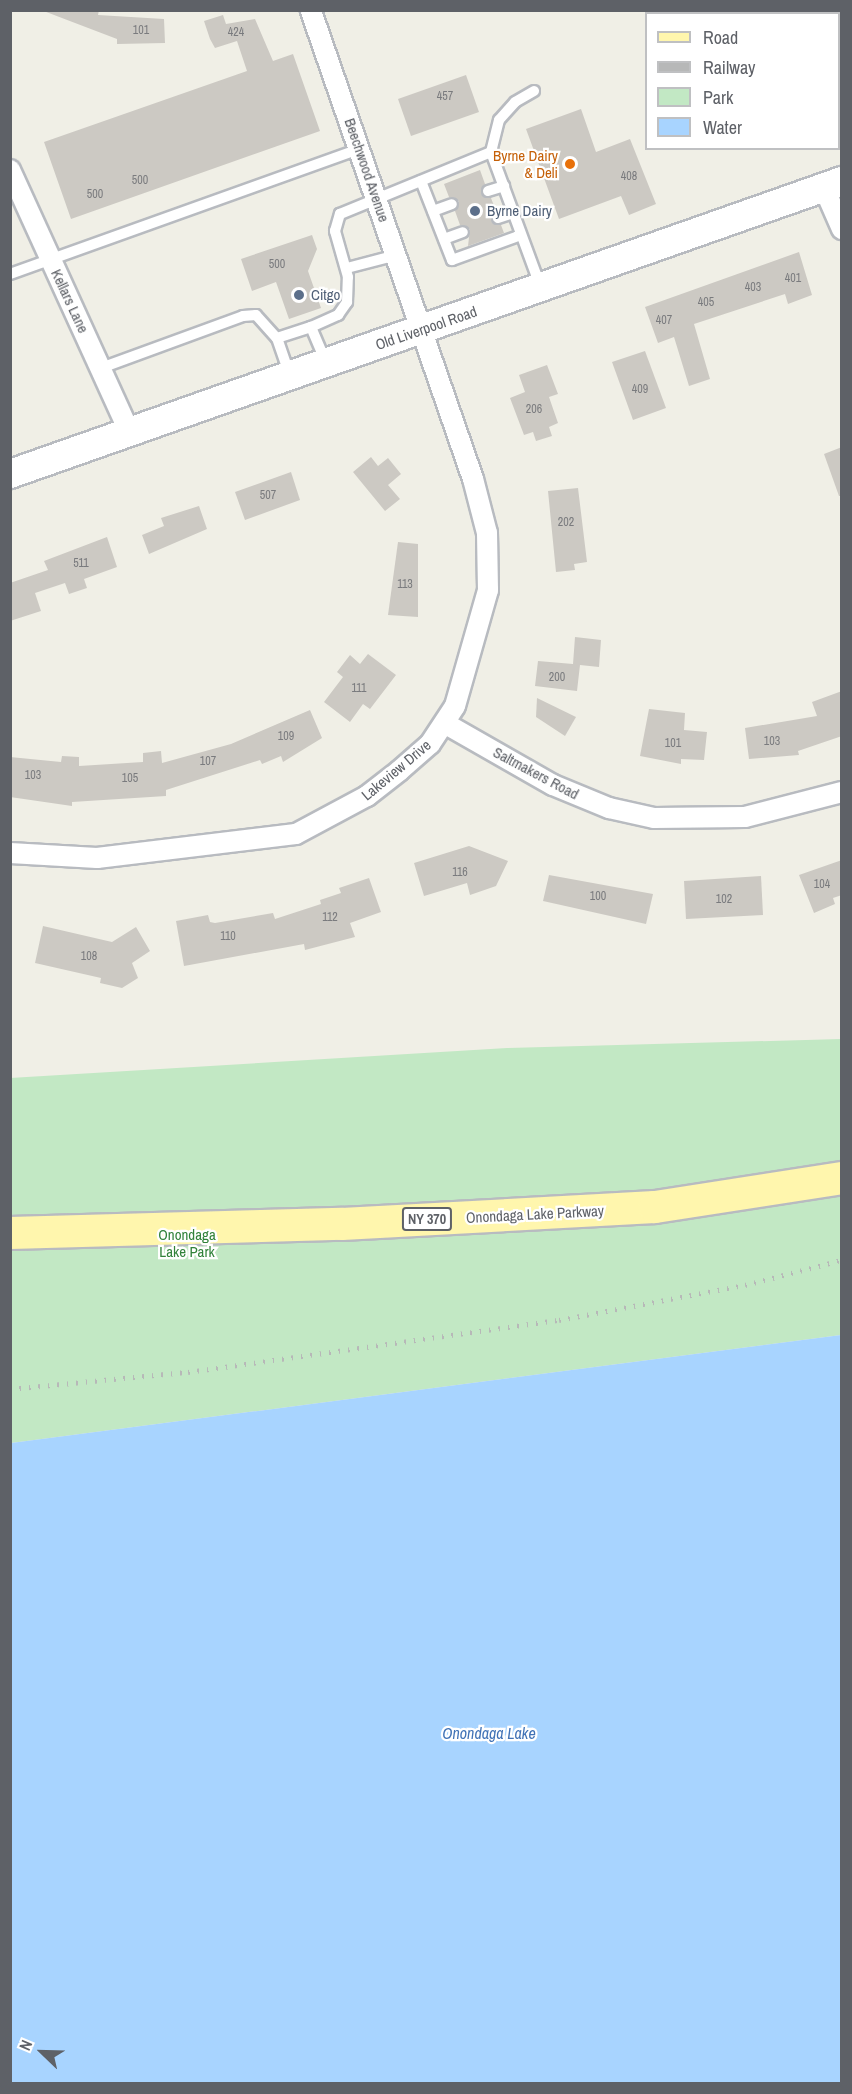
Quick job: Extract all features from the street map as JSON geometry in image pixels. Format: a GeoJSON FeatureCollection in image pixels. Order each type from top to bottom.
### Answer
{"type":"FeatureCollection","features":[{"type":"Feature","properties":{"kind":"main road","name":"Old Liverpool Road"},"geometry":{"type":"LineString","coordinates":[[10,474],[833,184]]}},
{"type":"Feature","properties":{"kind":"main road","name":"Onondaga Lake Parkway"},"geometry":{"type":"LineString","coordinates":[[10,1233],[342,1224],[655,1207],[842,1178]]}},
{"type":"Feature","properties":{"kind":"street","name":"Beechwood Avenue"},"geometry":{"type":"LineString","coordinates":[[311,10],[422,330]]}},
{"type":"Feature","properties":{"kind":"street","name":"Kellars Lane"},"geometry":{"type":"LineString","coordinates":[[10,170],[129,433]]}},
{"type":"Feature","properties":{"kind":"street"},"geometry":{"type":"LineString","coordinates":[[833,184],[842,229]]}},
{"type":"Feature","properties":{"kind":"street","name":"Lakeview Drive"},"geometry":{"type":"LineString","coordinates":[[10,853],[97,858],[296,834],[367,796],[430,744],[446,724],[488,590],[487,533],[422,330]]}},
{"type":"Feature","properties":{"kind":"street","name":"Saltmakers Road"},"geometry":{"type":"LineString","coordinates":[[446,724],[553,785],[609,808],[654,818],[745,817],[842,792]]}},
{"type":"Feature","properties":{"kind":"lane"},"geometry":{"type":"LineString","coordinates":[[534,91],[515,102],[499,120],[491,152],[541,288]]}},
{"type":"Feature","properties":{"kind":"lane"},"geometry":{"type":"LineString","coordinates":[[10,274],[360,149]]}},
{"type":"Feature","properties":{"kind":"lane"},"geometry":{"type":"LineString","coordinates":[[277,338],[338,315],[347,302],[347,268],[335,221],[340,214],[491,152]]}},
{"type":"Feature","properties":{"kind":"lane"},"geometry":{"type":"LineString","coordinates":[[422,181],[452,260],[521,235]]}},
{"type":"Feature","properties":{"kind":"lane"},"geometry":{"type":"LineString","coordinates":[[488,191],[504,186]]}},
{"type":"Feature","properties":{"kind":"lane"},"geometry":{"type":"LineString","coordinates":[[433,211],[452,204]]}},
{"type":"Feature","properties":{"kind":"lane"},"geometry":{"type":"LineString","coordinates":[[498,218],[513,213]]}},
{"type":"Feature","properties":{"kind":"lane"},"geometry":{"type":"LineString","coordinates":[[444,239],[463,232]]}},
{"type":"Feature","properties":{"kind":"lane"},"geometry":{"type":"LineString","coordinates":[[347,268],[397,255]]}},
{"type":"Feature","properties":{"kind":"lane"},"geometry":{"type":"LineString","coordinates":[[101,368],[243,316],[265,321],[277,338],[290,375]]}},
{"type":"Feature","properties":{"kind":"lane"},"geometry":{"type":"LineString","coordinates":[[311,327],[327,363]]}},
{"type":"Feature","properties":{"kind":"green space","name":"Onondaga Lake Park"},"geometry":{"type":"Polygon","coordinates":[[[841,1039],[841,1335],[11,1443],[10,1078],[507,1048],[841,1039]]]}},
{"type":"Feature","properties":{"kind":"water","name":"Onondaga Lake"},"geometry":{"type":"Polygon","coordinates":[[[841,1335],[841,2083],[11,2083],[11,1443],[841,1335]]]}},
{"type":"Feature","properties":{"kind":"building"},"geometry":{"type":"Polygon","coordinates":[[[41,10],[99,10],[98,15],[164,19],[165,43],[117,44],[117,39],[41,10]]]}},
{"type":"Feature","properties":{"kind":"building"},"geometry":{"type":"Polygon","coordinates":[[[223,15],[226,24],[255,19],[273,61],[293,54],[320,131],[71,219],[44,142],[247,71],[237,41],[215,48],[210,39],[204,21],[223,15]]]}},
{"type":"Feature","properties":{"kind":"building"},"geometry":{"type":"Polygon","coordinates":[[[466,75],[479,112],[411,136],[398,99],[466,75]]]}},
{"type":"Feature","properties":{"kind":"building","name":"Byrne Dairy & Deli"},"geometry":{"type":"Polygon","coordinates":[[[581,109],[596,152],[630,139],[656,204],[629,215],[621,196],[559,219],[526,129],[581,109]]]}},
{"type":"Feature","properties":{"kind":"building","name":"Byrne Dairy"},"geometry":{"type":"Polygon","coordinates":[[[480,170],[485,184],[481,194],[491,198],[496,211],[491,221],[501,225],[504,233],[468,246],[470,229],[460,225],[455,211],[459,201],[449,197],[444,184],[480,170]]]}},
{"type":"Feature","properties":{"kind":"building"},"geometry":{"type":"Polygon","coordinates":[[[312,235],[317,249],[308,271],[321,308],[289,319],[276,282],[252,291],[241,259],[312,235]]]}},
{"type":"Feature","properties":{"kind":"building"},"geometry":{"type":"Polygon","coordinates":[[[799,252],[812,295],[788,304],[785,294],[694,324],[710,379],[689,386],[674,337],[658,343],[645,307],[799,252]]]}},
{"type":"Feature","properties":{"kind":"building"},"geometry":{"type":"Polygon","coordinates":[[[645,351],[666,408],[633,420],[612,362],[645,351]]]}},
{"type":"Feature","properties":{"kind":"building"},"geometry":{"type":"Polygon","coordinates":[[[547,365],[558,394],[549,397],[558,423],[549,427],[552,436],[536,441],[533,432],[524,435],[510,398],[525,392],[519,375],[547,365]]]}},
{"type":"Feature","properties":{"kind":"building"},"geometry":{"type":"Polygon","coordinates":[[[842,447],[842,496],[839,496],[824,454],[842,447]]]}},
{"type":"Feature","properties":{"kind":"building"},"geometry":{"type":"Polygon","coordinates":[[[371,457],[378,466],[388,458],[401,474],[388,485],[400,499],[385,511],[353,472],[371,457]]]}},
{"type":"Feature","properties":{"kind":"building"},"geometry":{"type":"Polygon","coordinates":[[[291,472],[300,500],[245,520],[235,492],[291,472]]]}},
{"type":"Feature","properties":{"kind":"building"},"geometry":{"type":"Polygon","coordinates":[[[578,488],[587,562],[574,564],[575,570],[556,572],[548,491],[578,488]]]}},
{"type":"Feature","properties":{"kind":"building"},"geometry":{"type":"Polygon","coordinates":[[[199,506],[207,529],[149,554],[142,535],[164,526],[161,518],[199,506]]]}},
{"type":"Feature","properties":{"kind":"building"},"geometry":{"type":"Polygon","coordinates":[[[107,537],[117,567],[84,579],[87,588],[69,594],[65,583],[35,593],[41,611],[10,621],[10,583],[48,570],[44,561],[107,537]]]}},
{"type":"Feature","properties":{"kind":"building"},"geometry":{"type":"Polygon","coordinates":[[[398,542],[418,544],[418,617],[388,615],[398,542]]]}},
{"type":"Feature","properties":{"kind":"building"},"geometry":{"type":"Polygon","coordinates":[[[575,637],[601,640],[599,667],[580,665],[577,691],[535,686],[538,661],[573,664],[575,637]]]}},
{"type":"Feature","properties":{"kind":"building"},"geometry":{"type":"Polygon","coordinates":[[[368,654],[396,675],[370,709],[363,704],[350,722],[324,702],[343,677],[337,672],[350,655],[360,664],[368,654]]]}},
{"type":"Feature","properties":{"kind":"building"},"geometry":{"type":"Polygon","coordinates":[[[842,691],[842,736],[798,751],[799,755],[749,759],[745,728],[817,716],[812,702],[842,691]]]}},
{"type":"Feature","properties":{"kind":"building"},"geometry":{"type":"Polygon","coordinates":[[[537,698],[576,717],[565,736],[536,717],[537,698]]]}},
{"type":"Feature","properties":{"kind":"building"},"geometry":{"type":"Polygon","coordinates":[[[649,709],[685,713],[684,730],[707,732],[704,760],[681,759],[681,764],[640,756],[649,709]]]}},
{"type":"Feature","properties":{"kind":"building"},"geometry":{"type":"Polygon","coordinates":[[[310,710],[322,738],[283,762],[281,756],[262,764],[260,760],[166,790],[166,796],[72,802],[72,806],[10,797],[10,757],[61,762],[62,756],[79,757],[79,766],[143,762],[143,753],[161,751],[162,763],[231,744],[310,710]]]}},
{"type":"Feature","properties":{"kind":"building"},"geometry":{"type":"Polygon","coordinates":[[[469,846],[508,861],[496,886],[470,895],[467,883],[424,896],[414,863],[469,846]]]}},
{"type":"Feature","properties":{"kind":"building"},"geometry":{"type":"Polygon","coordinates":[[[842,860],[842,895],[833,898],[835,904],[814,913],[799,875],[842,860]]]}},
{"type":"Feature","properties":{"kind":"building"},"geometry":{"type":"Polygon","coordinates":[[[549,875],[653,894],[646,924],[543,901],[549,875]]]}},
{"type":"Feature","properties":{"kind":"building"},"geometry":{"type":"Polygon","coordinates":[[[761,876],[763,915],[686,919],[684,881],[761,876]]]}},
{"type":"Feature","properties":{"kind":"building"},"geometry":{"type":"Polygon","coordinates":[[[369,878],[381,912],[350,923],[355,937],[305,950],[304,944],[184,966],[176,921],[208,915],[210,922],[215,923],[273,913],[275,919],[321,904],[320,900],[341,893],[339,888],[369,878]]]}},
{"type":"Feature","properties":{"kind":"building"},"geometry":{"type":"Polygon","coordinates":[[[43,926],[112,942],[136,927],[150,951],[132,963],[138,978],[122,988],[100,983],[101,978],[35,963],[43,926]]]}},
{"type":"Feature","properties":{"kind":"railway"},"geometry":{"type":"LineString","coordinates":[[10,1389],[188,1372],[559,1320],[745,1285],[842,1260]]}},
{"type":"Feature","properties":{"kind":"place","name":"Byrne Dairy & Deli"},"geometry":{"type":"Point","coordinates":[570,164]}},
{"type":"Feature","properties":{"kind":"place","name":"Byrne Dairy"},"geometry":{"type":"Point","coordinates":[475,211]}},
{"type":"Feature","properties":{"kind":"place","name":"Citgo"},"geometry":{"type":"Point","coordinates":[299,295]}}]}
